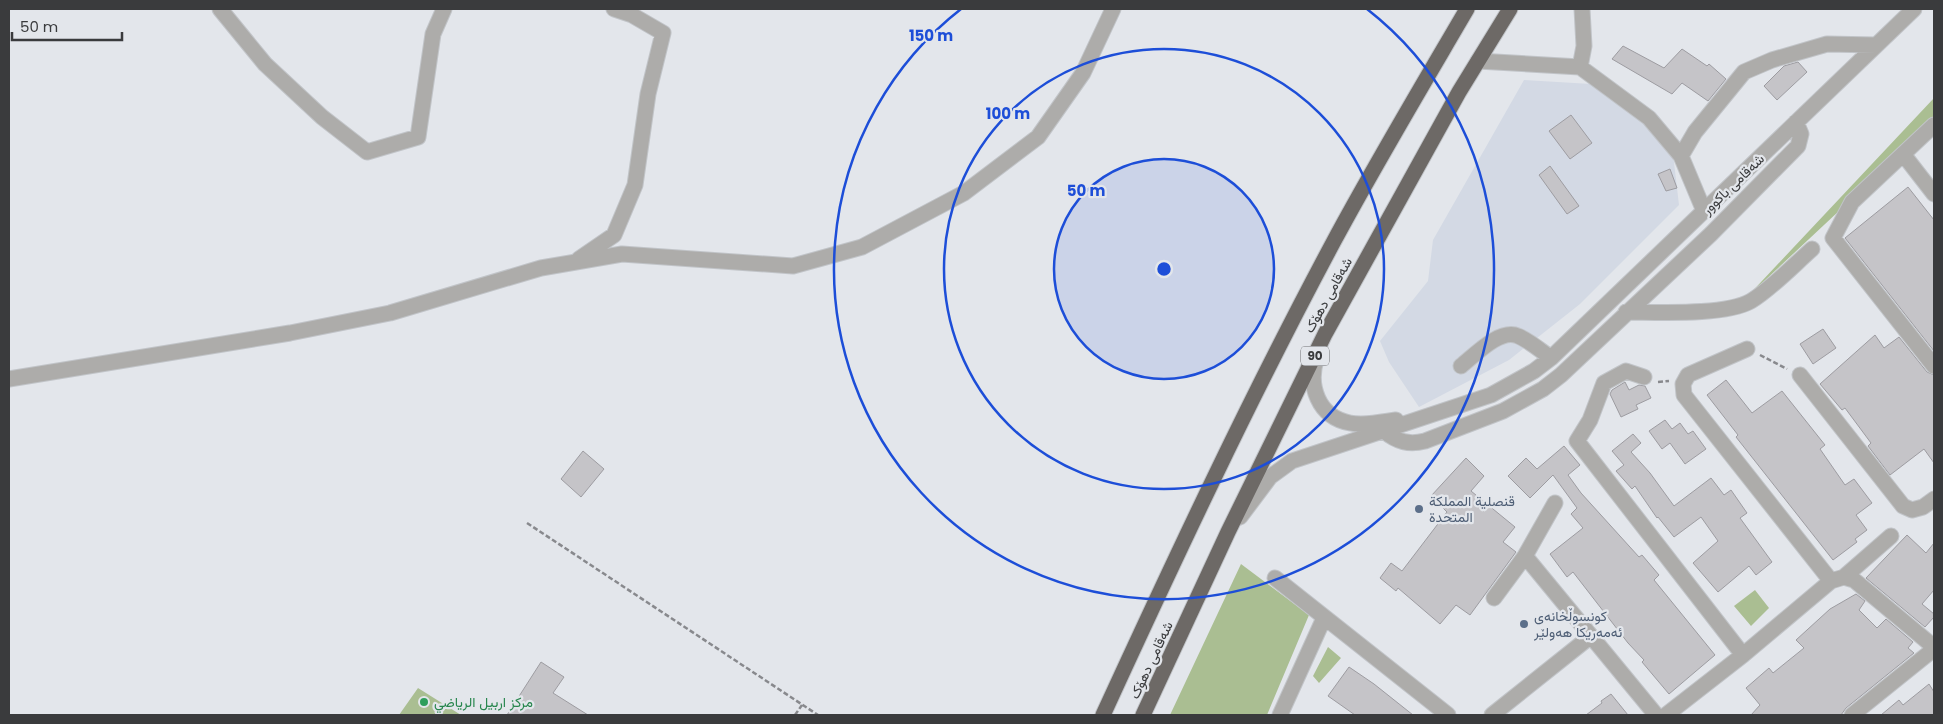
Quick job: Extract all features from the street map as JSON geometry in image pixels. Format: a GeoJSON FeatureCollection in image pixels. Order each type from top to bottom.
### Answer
{"type":"FeatureCollection","features":[{"type":"Feature","properties":{"kind":"highway","name":"شەقامی دهۆک"},"geometry":{"type":"LineString","coordinates":[[1102,715],[1192,525],[1334,242],[1467,9]]}},
{"type":"Feature","properties":{"kind":"highway","name":"شەقامی دهۆک"},"geometry":{"type":"LineString","coordinates":[[1143,715],[1228,532],[1325,334],[1459,92],[1510,9]]}},
{"type":"Feature","properties":{"kind":"street"},"geometry":{"type":"LineString","coordinates":[[220,9],[265,64],[322,117],[368,152],[418,137],[433,34],[444,9]]}},
{"type":"Feature","properties":{"kind":"street"},"geometry":{"type":"LineString","coordinates":[[575,262],[614,235],[635,185],[648,94],[663,33],[632,15],[614,9]]}},
{"type":"Feature","properties":{"kind":"street"},"geometry":{"type":"LineString","coordinates":[[9,379],[290,333],[381,315],[540,268],[622,254],[793,266],[862,247],[964,193],[1038,136],[1083,73],[1113,9]]}},
{"type":"Feature","properties":{"kind":"street"},"geometry":{"type":"LineString","coordinates":[[1580,67],[1584,46],[1582,9]]}},
{"type":"Feature","properties":{"kind":"street","name":"شەقامی باکوور"},"geometry":{"type":"LineString","coordinates":[[1430,416],[1491,395],[1534,371],[1552,358],[1914,9]]}},
{"type":"Feature","properties":{"kind":"street"},"geometry":{"type":"LineString","coordinates":[[1681,156],[1694,132],[1744,72],[1772,60],[1828,44],[1876,45]]}},
{"type":"Feature","properties":{"kind":"street"},"geometry":{"type":"LineString","coordinates":[[1478,61],[1580,67],[1649,118],[1681,156],[1704,211]]}},
{"type":"Feature","properties":{"kind":"street"},"geometry":{"type":"LineString","coordinates":[[1384,431],[1399,441],[1416,443],[1503,411],[1530,397],[1561,375],[1711,234],[1798,146],[1801,134],[1796,122]]}},
{"type":"Feature","properties":{"kind":"street"},"geometry":{"type":"LineString","coordinates":[[1934,125],[1852,202],[1833,238],[1934,366]]}},
{"type":"Feature","properties":{"kind":"street"},"geometry":{"type":"LineString","coordinates":[[1903,154],[1934,194]]}},
{"type":"Feature","properties":{"kind":"street"},"geometry":{"type":"LineString","coordinates":[[1626,312],[1723,310],[1738,307],[1759,295],[1812,249]]}},
{"type":"Feature","properties":{"kind":"street"},"geometry":{"type":"LineString","coordinates":[[1325,334],[1314,366],[1313,382],[1320,403],[1332,415],[1340,420],[1359,424],[1430,416]]}},
{"type":"Feature","properties":{"kind":"street"},"geometry":{"type":"LineString","coordinates":[[1461,366],[1498,337],[1506,334],[1518,335],[1552,358]]}},
{"type":"Feature","properties":{"kind":"street"},"geometry":{"type":"LineString","coordinates":[[1748,349],[1688,375],[1683,384],[1684,395],[1838,579],[1854,580],[1934,648],[1852,715]]}},
{"type":"Feature","properties":{"kind":"street"},"geometry":{"type":"LineString","coordinates":[[1644,377],[1626,370],[1604,383],[1590,420],[1576,441],[1743,655]]}},
{"type":"Feature","properties":{"kind":"street"},"geometry":{"type":"LineString","coordinates":[[1800,375],[1903,506],[1912,510],[1923,507],[1934,498]]}},
{"type":"Feature","properties":{"kind":"street"},"geometry":{"type":"LineString","coordinates":[[1228,532],[1266,482],[1286,465],[1305,456],[1430,416]]}},
{"type":"Feature","properties":{"kind":"street"},"geometry":{"type":"LineString","coordinates":[[1494,598],[1525,556],[1555,503]]}},
{"type":"Feature","properties":{"kind":"street"},"geometry":{"type":"LineString","coordinates":[[1666,715],[1892,536]]}},
{"type":"Feature","properties":{"kind":"street"},"geometry":{"type":"LineString","coordinates":[[1525,556],[1656,715]]}},
{"type":"Feature","properties":{"kind":"street"},"geometry":{"type":"LineString","coordinates":[[1275,578],[1448,715]]}},
{"type":"Feature","properties":{"kind":"street"},"geometry":{"type":"LineString","coordinates":[[1280,715],[1324,618]]}},
{"type":"Feature","properties":{"kind":"street"},"geometry":{"type":"LineString","coordinates":[[1492,715],[1591,636]]}},
{"type":"Feature","properties":{"kind":"path"},"geometry":{"type":"LineString","coordinates":[[1644,377],[1659,382],[1669,380],[1683,384]]}},
{"type":"Feature","properties":{"kind":"path"},"geometry":{"type":"LineString","coordinates":[[527,523],[818,715]]}},
{"type":"Feature","properties":{"kind":"path"},"geometry":{"type":"LineString","coordinates":[[795,715],[802,705]]}},
{"type":"Feature","properties":{"kind":"path"},"geometry":{"type":"LineString","coordinates":[[806,715],[810,710]]}},
{"type":"Feature","properties":{"kind":"shaded area"},"geometry":{"type":"Polygon","coordinates":[[[1524,80],[1591,84],[1671,137],[1679,205],[1580,304],[1509,360],[1419,407],[1389,362],[1380,341],[1428,281],[1433,240],[1524,80]]]}},
{"type":"Feature","properties":{"kind":"green space"},"geometry":{"type":"Polygon","coordinates":[[[1934,98],[1934,122],[1746,298],[1934,98]]]}},
{"type":"Feature","properties":{"kind":"green space"},"geometry":{"type":"Polygon","coordinates":[[[1241,564],[1309,615],[1267,715],[1170,715],[1241,564]]]}},
{"type":"Feature","properties":{"kind":"green space"},"geometry":{"type":"Polygon","coordinates":[[[1755,590],[1769,608],[1751,626],[1734,606],[1755,590]]]}},
{"type":"Feature","properties":{"kind":"green space"},"geometry":{"type":"Polygon","coordinates":[[[1328,647],[1341,658],[1319,683],[1313,676],[1328,647]]]}},
{"type":"Feature","properties":{"kind":"green space","name":"مركز اربيل الرياضي"},"geometry":{"type":"Polygon","coordinates":[[[418,688],[461,715],[399,715],[418,688]]]}},
{"type":"Feature","properties":{"kind":"building"},"geometry":{"type":"Polygon","coordinates":[[[1623,46],[1664,68],[1682,49],[1707,66],[1709,64],[1726,79],[1708,101],[1682,83],[1672,94],[1612,59],[1623,46]]]}},
{"type":"Feature","properties":{"kind":"building"},"geometry":{"type":"Polygon","coordinates":[[[1798,62],[1807,72],[1777,100],[1764,86],[1784,66],[1798,62]]]}},
{"type":"Feature","properties":{"kind":"building"},"geometry":{"type":"Polygon","coordinates":[[[1571,115],[1592,143],[1570,159],[1549,131],[1571,115]]]}},
{"type":"Feature","properties":{"kind":"building"},"geometry":{"type":"Polygon","coordinates":[[[1550,166],[1579,206],[1567,214],[1539,175],[1550,166]]]}},
{"type":"Feature","properties":{"kind":"building"},"geometry":{"type":"Polygon","coordinates":[[[1670,169],[1677,188],[1666,191],[1658,174],[1670,169]]]}},
{"type":"Feature","properties":{"kind":"building"},"geometry":{"type":"Polygon","coordinates":[[[1908,187],[1934,220],[1934,351],[1845,238],[1908,187]]]}},
{"type":"Feature","properties":{"kind":"building"},"geometry":{"type":"Polygon","coordinates":[[[1823,329],[1836,348],[1813,364],[1800,344],[1823,329]]]}},
{"type":"Feature","properties":{"kind":"building"},"geometry":{"type":"Polygon","coordinates":[[[1875,335],[1884,348],[1899,337],[1927,372],[1934,375],[1934,463],[1924,449],[1890,475],[1868,446],[1871,443],[1845,408],[1842,410],[1820,384],[1875,335]]]}},
{"type":"Feature","properties":{"kind":"building"},"geometry":{"type":"Polygon","coordinates":[[[1726,380],[1752,413],[1782,391],[1825,445],[1820,449],[1845,485],[1854,479],[1872,503],[1856,515],[1867,530],[1855,539],[1857,542],[1833,560],[1736,437],[1738,435],[1707,395],[1726,380]]]}},
{"type":"Feature","properties":{"kind":"building"},"geometry":{"type":"Polygon","coordinates":[[[1625,382],[1629,390],[1639,385],[1645,386],[1651,398],[1636,405],[1638,409],[1621,417],[1610,394],[1612,390],[1625,382]]]}},
{"type":"Feature","properties":{"kind":"building"},"geometry":{"type":"Polygon","coordinates":[[[1665,420],[1672,429],[1680,423],[1688,434],[1693,431],[1706,449],[1685,464],[1670,443],[1662,449],[1649,431],[1665,420]]]}},
{"type":"Feature","properties":{"kind":"building"},"geometry":{"type":"Polygon","coordinates":[[[1633,434],[1641,443],[1631,452],[1650,473],[1674,506],[1711,478],[1724,495],[1731,490],[1747,513],[1740,518],[1772,562],[1756,575],[1749,566],[1718,592],[1693,563],[1718,541],[1701,517],[1674,537],[1657,518],[1635,486],[1632,489],[1616,471],[1624,465],[1612,451],[1633,434]]]}},
{"type":"Feature","properties":{"kind":"building"},"geometry":{"type":"Polygon","coordinates":[[[1564,446],[1580,465],[1568,475],[1581,493],[1639,557],[1642,555],[1659,575],[1654,580],[1715,655],[1669,694],[1573,572],[1567,577],[1550,554],[1583,528],[1571,514],[1577,508],[1553,475],[1530,498],[1508,476],[1526,458],[1537,469],[1564,446]]]}},
{"type":"Feature","properties":{"kind":"building"},"geometry":{"type":"Polygon","coordinates":[[[583,451],[604,469],[581,497],[561,479],[583,451]]]}},
{"type":"Feature","properties":{"kind":"building"},"geometry":{"type":"Polygon","coordinates":[[[1466,458],[1484,476],[1471,491],[1515,527],[1503,542],[1516,552],[1470,615],[1456,605],[1440,624],[1398,588],[1396,591],[1380,578],[1391,563],[1402,571],[1447,512],[1431,496],[1466,458]]]}},
{"type":"Feature","properties":{"kind":"building"},"geometry":{"type":"Polygon","coordinates":[[[1907,535],[1926,553],[1934,543],[1934,590],[1922,604],[1934,614],[1934,617],[1925,627],[1866,578],[1907,535]]]}},
{"type":"Feature","properties":{"kind":"building"},"geometry":{"type":"Polygon","coordinates":[[[1856,594],[1865,601],[1859,610],[1877,628],[1886,619],[1913,642],[1908,648],[1914,653],[1846,708],[1841,715],[1751,715],[1760,705],[1746,688],[1769,668],[1773,673],[1804,648],[1796,640],[1830,609],[1856,594]]]}},
{"type":"Feature","properties":{"kind":"building"},"geometry":{"type":"Polygon","coordinates":[[[541,662],[564,677],[553,693],[588,715],[507,715],[541,662]]]}},
{"type":"Feature","properties":{"kind":"building"},"geometry":{"type":"Polygon","coordinates":[[[1349,667],[1413,715],[1355,715],[1328,696],[1349,667]]]}},
{"type":"Feature","properties":{"kind":"building"},"geometry":{"type":"Polygon","coordinates":[[[1929,684],[1934,692],[1934,715],[1881,715],[1899,700],[1903,705],[1929,684]]]}},
{"type":"Feature","properties":{"kind":"building"},"geometry":{"type":"Polygon","coordinates":[[[1611,694],[1628,715],[1586,715],[1602,703],[1601,701],[1611,694]]]}},
{"type":"Feature","properties":{"kind":"place","name":"قنصلية المملكة المتحدة"},"geometry":{"type":"Point","coordinates":[1419,509]}},
{"type":"Feature","properties":{"kind":"place","name":"کونسوڵخانەی ئەمەریکا هەولێر"},"geometry":{"type":"Point","coordinates":[1524,624]}},
{"type":"Feature","properties":{"kind":"place","name":"مركز اربيل الرياضي"},"geometry":{"type":"Point","coordinates":[424,702]}}]}
